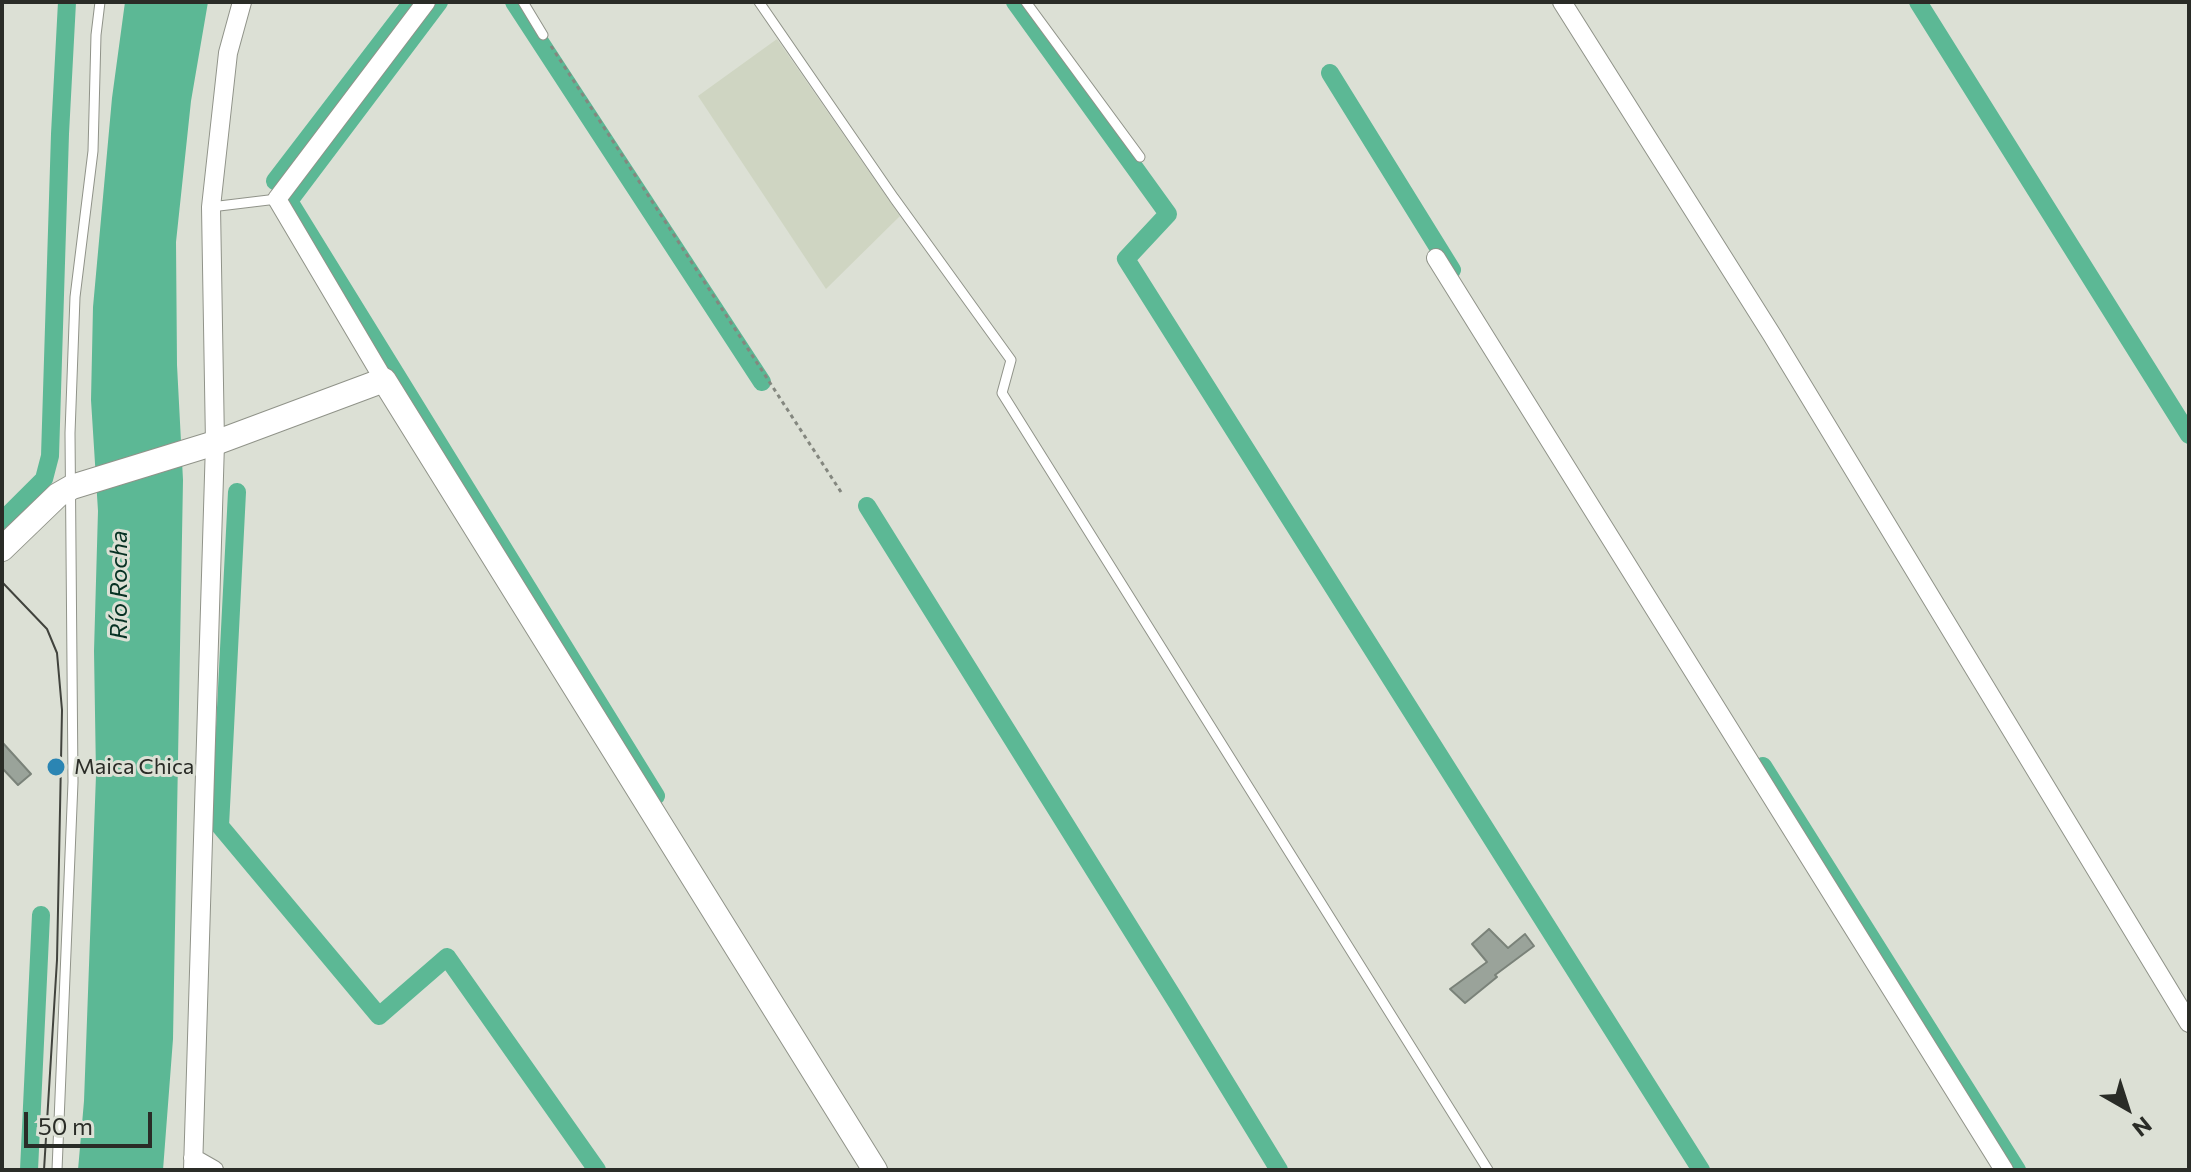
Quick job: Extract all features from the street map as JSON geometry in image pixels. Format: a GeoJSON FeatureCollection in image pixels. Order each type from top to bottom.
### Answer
{"type":"FeatureCollection","features":[{"type":"Feature","properties":{"kind":"street"},"geometry":{"type":"LineString","coordinates":[[214,1170],[193,1164],[210,444],[211,207],[228,53],[242,2]]}},
{"type":"Feature","properties":{"kind":"street"},"geometry":{"type":"LineString","coordinates":[[426,2],[277,199],[384,380],[875,1170]]}},
{"type":"Feature","properties":{"kind":"street"},"geometry":{"type":"LineString","coordinates":[[1562,2],[1772,335],[2189,1023]]}},
{"type":"Feature","properties":{"kind":"street"},"geometry":{"type":"LineString","coordinates":[[1436,258],[2004,1170]]}},
{"type":"Feature","properties":{"kind":"street"},"geometry":{"type":"LineString","coordinates":[[2,549],[58,495],[80,484],[210,444],[384,380]]}},
{"type":"Feature","properties":{"kind":"lane"},"geometry":{"type":"LineString","coordinates":[[57,1170],[73,782],[80,484],[70,433],[75,297],[93,151],[96,35],[100,2]]}},
{"type":"Feature","properties":{"kind":"lane"},"geometry":{"type":"LineString","coordinates":[[523,2],[543,35]]}},
{"type":"Feature","properties":{"kind":"lane"},"geometry":{"type":"LineString","coordinates":[[759,2],[894,198],[1011,360],[1002,393],[1488,1170]]}},
{"type":"Feature","properties":{"kind":"lane"},"geometry":{"type":"LineString","coordinates":[[1026,2],[1140,157]]}},
{"type":"Feature","properties":{"kind":"lane"},"geometry":{"type":"LineString","coordinates":[[211,207],[277,199]]}},
{"type":"Feature","properties":{"kind":"path"},"geometry":{"type":"LineString","coordinates":[[543,35],[841,492]]}},
{"type":"Feature","properties":{"kind":"shaded area"},"geometry":{"type":"Polygon","coordinates":[[[777,39],[900,216],[826,289],[698,96],[777,39]]]}},
{"type":"Feature","properties":{"kind":"water","name":"Río Rocha"},"geometry":{"type":"Polygon","coordinates":[[[125,2],[208,2],[191,101],[176,242],[177,365],[183,480],[173,1039],[163,1170],[78,1170],[84,1101],[96,775],[94,651],[98,511],[91,400],[93,307],[112,98],[125,2]]]}},
{"type":"Feature","properties":{"kind":"building"},"geometry":{"type":"Polygon","coordinates":[[[2,742],[31,774],[18,785],[2,768],[2,742]]]}},
{"type":"Feature","properties":{"kind":"building"},"geometry":{"type":"Polygon","coordinates":[[[1489,929],[1508,948],[1525,934],[1534,946],[1495,975],[1497,977],[1465,1003],[1450,989],[1487,962],[1472,944],[1489,929]]]}},
{"type":"Feature","properties":{"kind":"waterway"},"geometry":{"type":"LineString","coordinates":[[2,521],[44,479],[50,456],[67,2]]}},
{"type":"Feature","properties":{"kind":"waterway"},"geometry":{"type":"LineString","coordinates":[[275,181],[412,2]]}},
{"type":"Feature","properties":{"kind":"waterway"},"geometry":{"type":"LineString","coordinates":[[439,2],[289,201],[656,796]]}},
{"type":"Feature","properties":{"kind":"waterway"},"geometry":{"type":"LineString","coordinates":[[514,2],[762,382]]}},
{"type":"Feature","properties":{"kind":"waterway"},"geometry":{"type":"LineString","coordinates":[[1015,2],[1168,214],[1126,259],[1701,1170]]}},
{"type":"Feature","properties":{"kind":"waterway"},"geometry":{"type":"LineString","coordinates":[[1918,2],[2189,435]]}},
{"type":"Feature","properties":{"kind":"waterway"},"geometry":{"type":"LineString","coordinates":[[1330,73],[1452,270]]}},
{"type":"Feature","properties":{"kind":"waterway"},"geometry":{"type":"LineString","coordinates":[[237,492],[220,826],[379,1016],[447,957],[597,1170]]}},
{"type":"Feature","properties":{"kind":"waterway"},"geometry":{"type":"LineString","coordinates":[[867,506],[1279,1170]]}},
{"type":"Feature","properties":{"kind":"waterway"},"geometry":{"type":"LineString","coordinates":[[1763,766],[2017,1170]]}},
{"type":"Feature","properties":{"kind":"waterway"},"geometry":{"type":"LineString","coordinates":[[29,1170],[41,915]]}},
{"type":"Feature","properties":{"kind":"tram line"},"geometry":{"type":"LineString","coordinates":[[2,582],[47,629],[57,653],[62,710],[57,960],[44,1170]]}},
{"type":"Feature","properties":{"kind":"place","name":"Maica Chica"},"geometry":{"type":"Point","coordinates":[56,767]}}]}
